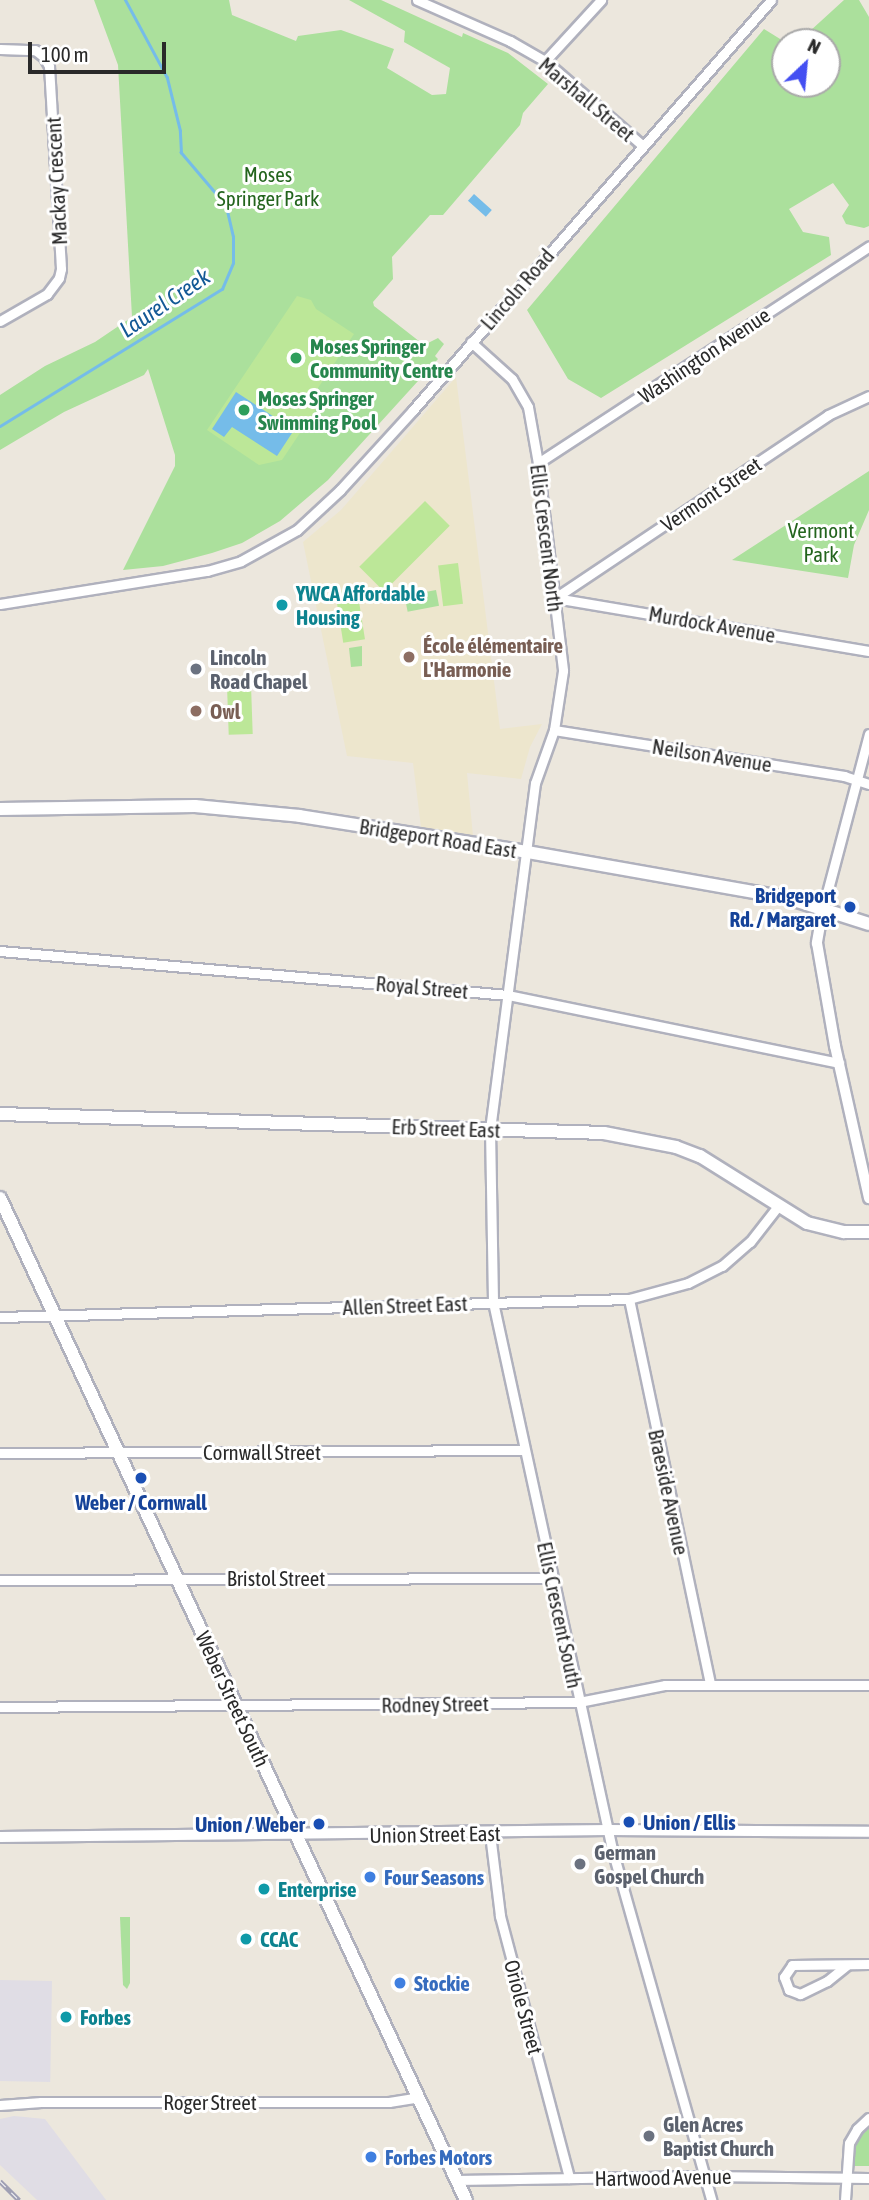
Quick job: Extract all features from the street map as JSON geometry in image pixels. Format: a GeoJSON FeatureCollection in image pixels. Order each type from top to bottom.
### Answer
{"type":"FeatureCollection","features":[{"type":"Feature","properties":{"kind":"main road","name":"Bridgeport Road East"},"geometry":{"type":"LineString","coordinates":[[0,809],[195,806],[300,816],[789,898],[869,924]]}},
{"type":"Feature","properties":{"kind":"main road","name":"Erb Street East"},"geometry":{"type":"LineString","coordinates":[[0,1115],[604,1133],[676,1147],[723,1168],[778,1206],[823,1228],[869,1232]]}},
{"type":"Feature","properties":{"kind":"main road","name":"Weber Street South"},"geometry":{"type":"LineString","coordinates":[[0,1198],[466,2200]]}},
{"type":"Feature","properties":{"kind":"street","name":"Marshall Street"},"geometry":{"type":"LineString","coordinates":[[417,0],[510,41],[545,61],[642,145]]}},
{"type":"Feature","properties":{"kind":"street"},"geometry":{"type":"LineString","coordinates":[[545,61],[601,0]]}},
{"type":"Feature","properties":{"kind":"street","name":"Lincoln Road"},"geometry":{"type":"LineString","coordinates":[[0,604],[207,571],[242,561],[272,547],[297,530],[340,490],[771,0]]}},
{"type":"Feature","properties":{"kind":"street","name":"Mackay Crescent"},"geometry":{"type":"LineString","coordinates":[[0,49],[35,51],[44,57],[49,66],[61,269],[59,278],[47,294],[0,321]]}},
{"type":"Feature","properties":{"kind":"street","name":"Washington Avenue"},"geometry":{"type":"LineString","coordinates":[[538,463],[869,246]]}},
{"type":"Feature","properties":{"kind":"street","name":"Ellis Crescent North"},"geometry":{"type":"LineString","coordinates":[[471,342],[500,366],[522,393],[528,407],[538,463],[563,671],[554,730],[535,783],[490,1129]]}},
{"type":"Feature","properties":{"kind":"street","name":"Vermont Street"},"geometry":{"type":"LineString","coordinates":[[555,598],[828,415],[869,396]]}},
{"type":"Feature","properties":{"kind":"street","name":"Murdock Avenue"},"geometry":{"type":"LineString","coordinates":[[555,598],[869,651]]}},
{"type":"Feature","properties":{"kind":"street","name":"Neilson Avenue"},"geometry":{"type":"LineString","coordinates":[[554,730],[869,783]]}},
{"type":"Feature","properties":{"kind":"street"},"geometry":{"type":"LineString","coordinates":[[869,734],[823,908],[817,943],[839,1063],[869,1198]]}},
{"type":"Feature","properties":{"kind":"street","name":"Royal Street"},"geometry":{"type":"LineString","coordinates":[[0,950],[508,995],[839,1063]]}},
{"type":"Feature","properties":{"kind":"street","name":"Ellis Crescent South"},"geometry":{"type":"LineString","coordinates":[[490,1129],[493,1302],[608,1830],[711,2200]]}},
{"type":"Feature","properties":{"kind":"street","name":"Allen Street East"},"geometry":{"type":"LineString","coordinates":[[0,1317],[629,1299],[688,1283],[722,1266],[750,1242],[778,1206]]}},
{"type":"Feature","properties":{"kind":"street","name":"Braeside Avenue"},"geometry":{"type":"LineString","coordinates":[[629,1299],[709,1684]]}},
{"type":"Feature","properties":{"kind":"street","name":"Cornwall Street"},"geometry":{"type":"LineString","coordinates":[[0,1453],[524,1450]]}},
{"type":"Feature","properties":{"kind":"street","name":"Bristol Street"},"geometry":{"type":"LineString","coordinates":[[0,1580],[552,1578]]}},
{"type":"Feature","properties":{"kind":"street","name":"Rodney Street"},"geometry":{"type":"LineString","coordinates":[[0,1707],[579,1702],[664,1685],[869,1685]]}},
{"type":"Feature","properties":{"kind":"street","name":"Union Street East"},"geometry":{"type":"LineString","coordinates":[[0,1836],[608,1830],[869,1832]]}},
{"type":"Feature","properties":{"kind":"street","name":"Oriole Street"},"geometry":{"type":"LineString","coordinates":[[490,1833],[500,1916],[569,2178]]}},
{"type":"Feature","properties":{"kind":"street"},"geometry":{"type":"LineString","coordinates":[[847,1965],[827,1981],[800,1994],[789,1990],[784,1977],[792,1965],[869,1964]]}},
{"type":"Feature","properties":{"kind":"street","name":"Roger Street"},"geometry":{"type":"LineString","coordinates":[[0,2105],[41,2102],[389,2102],[419,2098]]}},
{"type":"Feature","properties":{"kind":"street"},"geometry":{"type":"LineString","coordinates":[[845,2200],[849,2143],[857,2129],[869,2118]]}},
{"type":"Feature","properties":{"kind":"street","name":"Hartwood Avenue"},"geometry":{"type":"LineString","coordinates":[[456,2180],[705,2176],[869,2178]]}},
{"type":"Feature","properties":{"kind":"shaded area","name":"École élémentaire L'Harmonie"},"geometry":{"type":"Polygon","coordinates":[[[456,377],[500,729],[542,724],[530,747],[521,779],[467,773],[473,836],[421,827],[413,763],[347,756],[303,542],[341,510],[456,377]]]}},
{"type":"Feature","properties":{"kind":"shaded area"},"geometry":{"type":"Polygon","coordinates":[[[0,1980],[52,1981],[50,2082],[0,2081],[0,1980]]]}},
{"type":"Feature","properties":{"kind":"shaded area"},"geometry":{"type":"Polygon","coordinates":[[[14,2116],[45,2119],[106,2200],[37,2200],[0,2165],[0,2119],[14,2116]]]}},
{"type":"Feature","properties":{"kind":"green space","name":"Moses Springer Park"},"geometry":{"type":"Polygon","coordinates":[[[94,0],[229,0],[232,15],[296,41],[298,36],[341,30],[394,49],[387,68],[432,95],[446,94],[450,68],[404,42],[405,31],[349,0],[381,0],[462,37],[463,33],[508,53],[548,84],[523,113],[520,125],[443,215],[430,215],[392,257],[393,279],[373,302],[374,306],[424,345],[438,338],[444,344],[435,356],[438,359],[328,480],[280,521],[242,543],[212,553],[163,566],[123,570],[175,466],[175,455],[148,369],[144,375],[64,412],[0,450],[0,395],[45,366],[95,342],[132,317],[118,65],[94,0]]]}},
{"type":"Feature","properties":{"kind":"green space"},"geometry":{"type":"Polygon","coordinates":[[[844,0],[859,0],[869,17],[869,226],[864,228],[846,224],[842,216],[849,205],[833,183],[789,209],[803,232],[829,237],[831,255],[601,398],[568,379],[527,310],[764,29],[771,33],[771,98],[841,98],[841,28],[813,28],[844,0]]]}},
{"type":"Feature","properties":{"kind":"green space","name":"Moses Springer Community Centre"},"geometry":{"type":"Polygon","coordinates":[[[297,296],[311,300],[316,309],[354,334],[308,403],[316,409],[282,460],[259,465],[207,430],[297,296]]]}},
{"type":"Feature","properties":{"kind":"green space","name":"Vermont Park"},"geometry":{"type":"Polygon","coordinates":[[[869,471],[869,510],[854,545],[848,578],[732,560],[869,471]]]}},
{"type":"Feature","properties":{"kind":"green space"},"geometry":{"type":"Polygon","coordinates":[[[425,501],[450,526],[384,592],[359,567],[425,501]]]}},
{"type":"Feature","properties":{"kind":"green space"},"geometry":{"type":"Polygon","coordinates":[[[458,563],[463,604],[443,606],[438,565],[458,563]]]}},
{"type":"Feature","properties":{"kind":"green space"},"geometry":{"type":"Polygon","coordinates":[[[357,589],[365,639],[343,643],[335,592],[357,589]]]}},
{"type":"Feature","properties":{"kind":"green space"},"geometry":{"type":"Polygon","coordinates":[[[436,590],[439,606],[408,612],[405,596],[436,590]]]}},
{"type":"Feature","properties":{"kind":"green space"},"geometry":{"type":"Polygon","coordinates":[[[362,646],[362,666],[351,667],[349,648],[362,646]]]}},
{"type":"Feature","properties":{"kind":"green space"},"geometry":{"type":"Polygon","coordinates":[[[251,685],[253,734],[229,735],[227,686],[251,685]]]}},
{"type":"Feature","properties":{"kind":"green space"},"geometry":{"type":"Polygon","coordinates":[[[120,1917],[130,1917],[130,1983],[127,1989],[123,1985],[120,1917]]]}},
{"type":"Feature","properties":{"kind":"green space"},"geometry":{"type":"Polygon","coordinates":[[[869,2126],[869,2166],[854,2166],[855,2148],[863,2130],[869,2126]]]}},
{"type":"Feature","properties":{"kind":"water"},"geometry":{"type":"Polygon","coordinates":[[[474,194],[492,210],[486,217],[468,201],[474,194]]]}},
{"type":"Feature","properties":{"kind":"water","name":"Moses Springer Swimming Pool"},"geometry":{"type":"Polygon","coordinates":[[[236,392],[294,430],[277,456],[232,427],[224,437],[212,429],[236,392]]]}},
{"type":"Feature","properties":{"kind":"waterway","name":"Laurel Creek"},"geometry":{"type":"LineString","coordinates":[[0,426],[222,289],[233,263],[233,237],[226,206],[181,153],[180,131],[167,78],[125,0]]}},
{"type":"Feature","properties":{"kind":"railway"},"geometry":{"type":"LineString","coordinates":[[0,2181],[19,2200]]}},
{"type":"Feature","properties":{"kind":"place","name":"Moses Springer Community Centre"},"geometry":{"type":"Point","coordinates":[296,358]}},
{"type":"Feature","properties":{"kind":"place","name":"Moses Springer Swimming Pool"},"geometry":{"type":"Point","coordinates":[244,410]}},
{"type":"Feature","properties":{"kind":"place","name":"YWCA Affordable Housing"},"geometry":{"type":"Point","coordinates":[282,605]}},
{"type":"Feature","properties":{"kind":"place","name":"École élémentaire L'Harmonie"},"geometry":{"type":"Point","coordinates":[409,657]}},
{"type":"Feature","properties":{"kind":"place","name":"Lincoln Road Chapel"},"geometry":{"type":"Point","coordinates":[196,669]}},
{"type":"Feature","properties":{"kind":"place","name":"Owl"},"geometry":{"type":"Point","coordinates":[196,711]}},
{"type":"Feature","properties":{"kind":"place","name":"Bridgeport Rd. / Margaret"},"geometry":{"type":"Point","coordinates":[850,907]}},
{"type":"Feature","properties":{"kind":"place","name":"Weber / Cornwall"},"geometry":{"type":"Point","coordinates":[141,1478]}},
{"type":"Feature","properties":{"kind":"place","name":"Union / Ellis"},"geometry":{"type":"Point","coordinates":[629,1822]}},
{"type":"Feature","properties":{"kind":"place","name":"Union / Weber"},"geometry":{"type":"Point","coordinates":[319,1824]}},
{"type":"Feature","properties":{"kind":"place","name":"German Gospel Church"},"geometry":{"type":"Point","coordinates":[580,1864]}},
{"type":"Feature","properties":{"kind":"place","name":"Four Seasons"},"geometry":{"type":"Point","coordinates":[370,1877]}},
{"type":"Feature","properties":{"kind":"place","name":"Enterprise"},"geometry":{"type":"Point","coordinates":[264,1889]}},
{"type":"Feature","properties":{"kind":"place","name":"CCAC"},"geometry":{"type":"Point","coordinates":[246,1939]}},
{"type":"Feature","properties":{"kind":"place","name":"Stockie"},"geometry":{"type":"Point","coordinates":[400,1983]}},
{"type":"Feature","properties":{"kind":"place","name":"Forbes"},"geometry":{"type":"Point","coordinates":[66,2017]}},
{"type":"Feature","properties":{"kind":"place","name":"Glen Acres Baptist Church"},"geometry":{"type":"Point","coordinates":[649,2136]}},
{"type":"Feature","properties":{"kind":"place","name":"Forbes Motors"},"geometry":{"type":"Point","coordinates":[371,2157]}}]}
